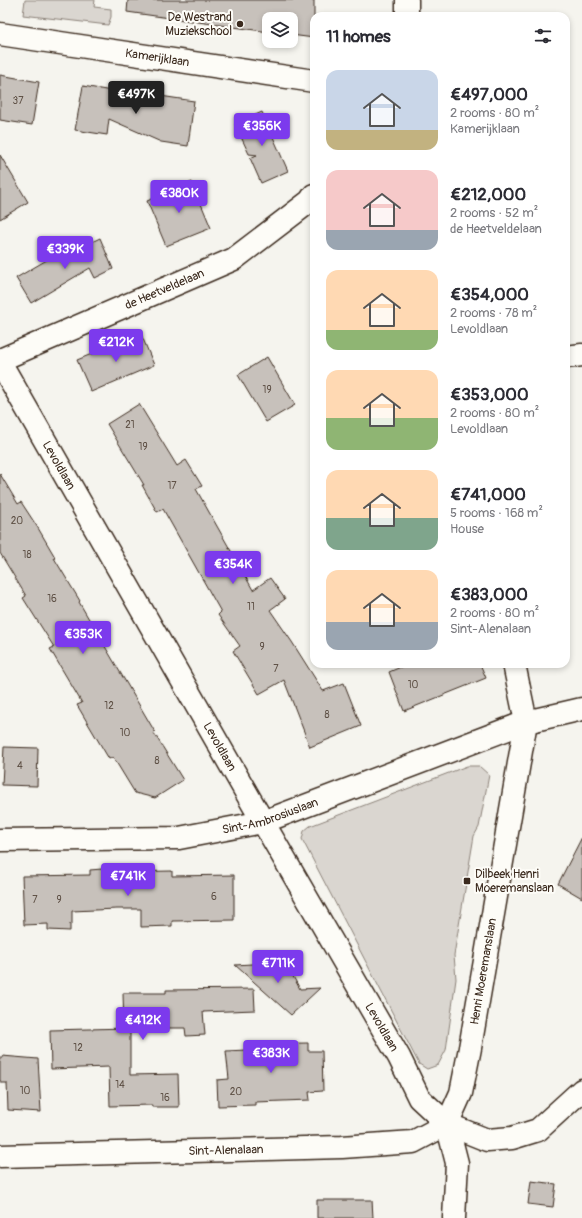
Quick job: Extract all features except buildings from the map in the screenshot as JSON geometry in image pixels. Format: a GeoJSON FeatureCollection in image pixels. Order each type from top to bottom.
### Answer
{"type":"FeatureCollection","features":[{"type":"Feature","properties":{"kind":"street"},"geometry":{"type":"LineString","coordinates":[[407,0],[407,12]]}},
{"type":"Feature","properties":{"kind":"street","name":"Kamerijklaan"},"geometry":{"type":"LineString","coordinates":[[0,34],[310,80]]}},
{"type":"Feature","properties":{"kind":"street","name":"de Heetveldelaan"},"geometry":{"type":"LineString","coordinates":[[0,361],[234,259],[310,201]]}},
{"type":"Feature","properties":{"kind":"street"},"geometry":{"type":"LineString","coordinates":[[570,356],[582,355]]}},
{"type":"Feature","properties":{"kind":"street","name":"Levoldlaan"},"geometry":{"type":"LineString","coordinates":[[0,361],[399,1057],[418,1098],[447,1124]]}},
{"type":"Feature","properties":{"kind":"street"},"geometry":{"type":"LineString","coordinates":[[515,668],[526,722]]}},
{"type":"Feature","properties":{"kind":"street","name":"Sint-Ambrosiuslaan"},"geometry":{"type":"LineString","coordinates":[[0,840],[179,838],[263,822],[526,722],[582,709]]}},
{"type":"Feature","properties":{"kind":"street","name":"Henri Moeremanslaan"},"geometry":{"type":"LineString","coordinates":[[447,1124],[461,1093],[470,1048],[526,722]]}},
{"type":"Feature","properties":{"kind":"street"},"geometry":{"type":"LineString","coordinates":[[447,1124],[487,1140],[512,1138],[538,1130],[582,1090]]}},
{"type":"Feature","properties":{"kind":"street"},"geometry":{"type":"LineString","coordinates":[[447,1124],[457,1163],[454,1218]]}},
{"type":"Feature","properties":{"kind":"street","name":"Sint-Alenalaan"},"geometry":{"type":"LineString","coordinates":[[0,1156],[342,1147],[413,1142],[447,1124]]}},
{"type":"Feature","properties":{"kind":"shaded area"},"geometry":{"type":"Polygon","coordinates":[[[25,0],[95,0],[94,7],[111,9],[111,17],[108,25],[23,15],[25,0]]]}},
{"type":"Feature","properties":{"kind":"shaded area"},"geometry":{"type":"Polygon","coordinates":[[[467,766],[479,766],[489,775],[479,827],[474,836],[454,955],[456,979],[446,1050],[438,1065],[427,1069],[419,1064],[302,839],[304,831],[310,826],[467,766]]]}},
{"type":"Feature","properties":{"kind":"place","name":"De Westrand Muziekschool"},"geometry":{"type":"Point","coordinates":[240,24]}},
{"type":"Feature","properties":{"kind":"place","name":"Dilbeek Henri Moeremanslaan"},"geometry":{"type":"Point","coordinates":[467,881]}}]}
